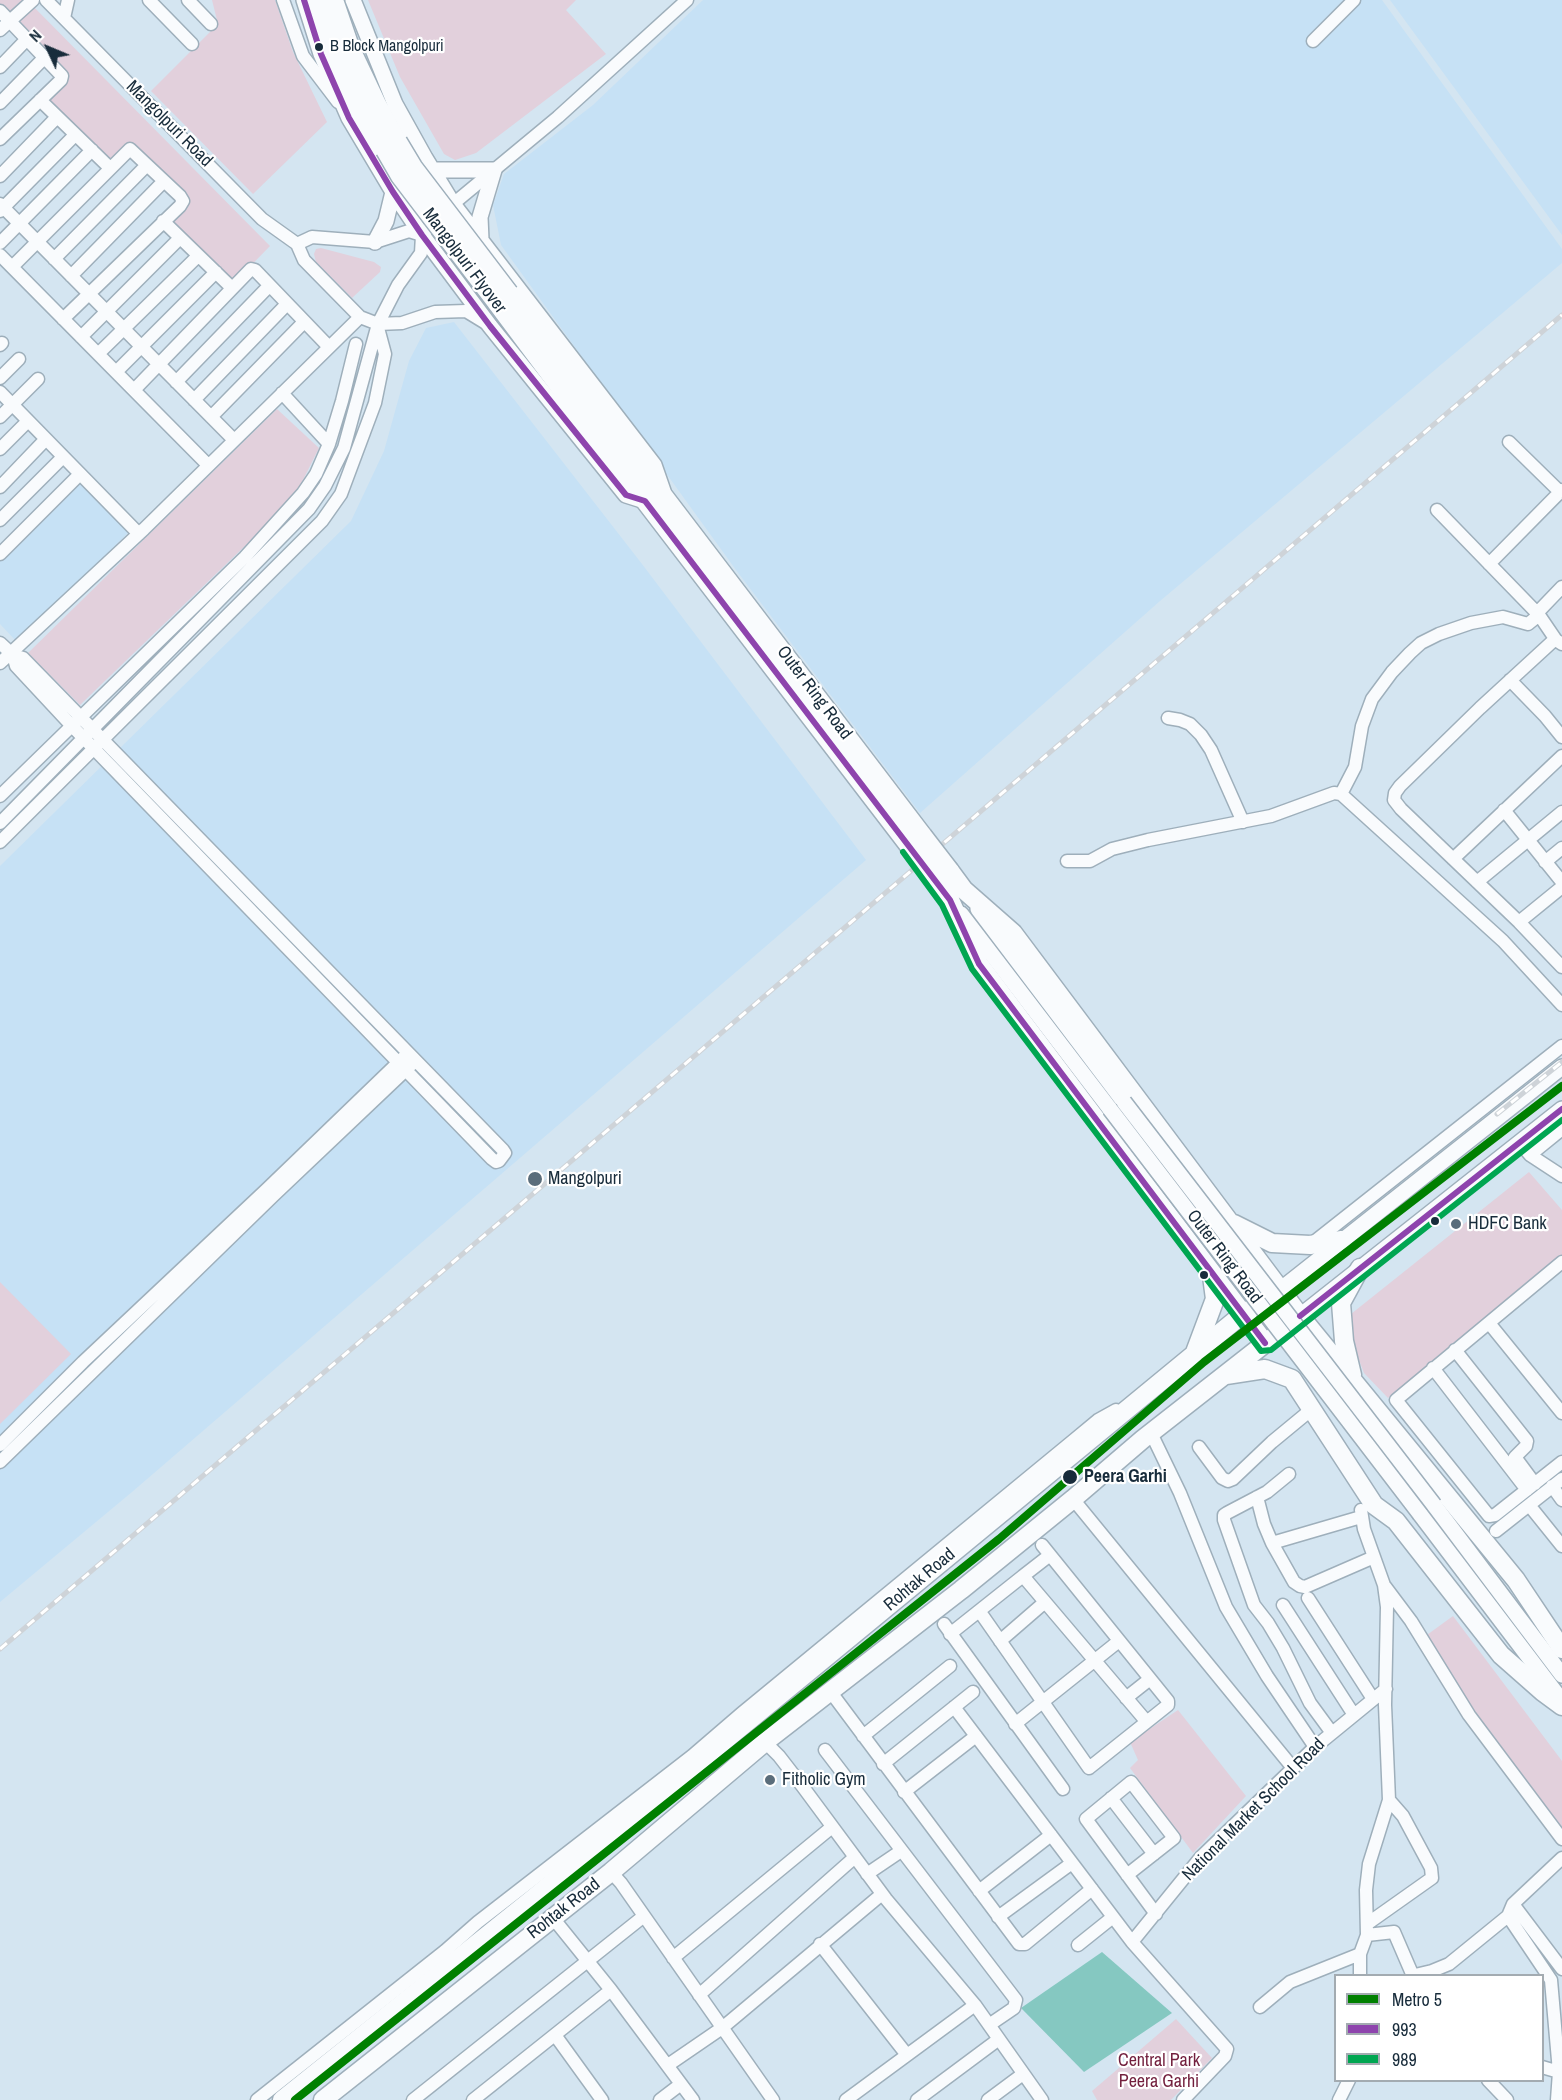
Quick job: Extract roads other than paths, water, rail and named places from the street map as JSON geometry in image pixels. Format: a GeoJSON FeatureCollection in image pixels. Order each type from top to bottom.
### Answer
{"type":"FeatureCollection","features":[{"type":"Feature","properties":{"kind":"highway","name":"Mangolpuri Flyover"},"geometry":{"type":"LineString","coordinates":[[320,0],[336,51],[363,111],[400,176],[496,302],[628,463],[664,496]]}},
{"type":"Feature","properties":{"kind":"highway","name":"Mangolpuri Flyover"},"geometry":{"type":"LineString","coordinates":[[334,0],[350,47],[377,104],[413,167],[628,463],[645,501]]}},
{"type":"Feature","properties":{"kind":"highway","name":"Outer Ring Road"},"geometry":{"type":"LineString","coordinates":[[664,496],[916,842]]}},
{"type":"Feature","properties":{"kind":"highway","name":"Outer Ring Road"},"geometry":{"type":"LineString","coordinates":[[645,501],[957,895],[1013,933],[1300,1316],[1516,1580],[1562,1649]]}},
{"type":"Feature","properties":{"kind":"highway","name":"Outer Ring Road"},"geometry":{"type":"LineString","coordinates":[[957,895],[979,964],[1265,1343]]}},
{"type":"Feature","properties":{"kind":"highway"},"geometry":{"type":"LineString","coordinates":[[1181,1233],[1216,1205]]}},
{"type":"Feature","properties":{"kind":"highway"},"geometry":{"type":"LineString","coordinates":[[1229,1222],[1272,1243],[1310,1245],[1342,1240]]}},
{"type":"Feature","properties":{"kind":"highway"},"geometry":{"type":"LineString","coordinates":[[1353,1380],[1344,1341],[1341,1303],[1360,1268]]}},
{"type":"Feature","properties":{"kind":"highway"},"geometry":{"type":"LineString","coordinates":[[1194,1356],[1215,1299],[1212,1273]]}},
{"type":"Feature","properties":{"kind":"highway","name":"Rohtak Road"},"geometry":{"type":"LineString","coordinates":[[282,2100],[523,1897],[1194,1356],[1243,1314],[1280,1290]]}},
{"type":"Feature","properties":{"kind":"highway","name":"Rohtak Road"},"geometry":{"type":"LineString","coordinates":[[323,2100],[558,1925],[611,1872],[765,1742],[952,1597],[1150,1433],[1300,1316]]}},
{"type":"Feature","properties":{"kind":"highway"},"geometry":{"type":"LineString","coordinates":[[1222,1376],[1265,1369],[1292,1378],[1372,1502],[1396,1521],[1501,1655],[1562,1706]]}},
{"type":"Feature","properties":{"kind":"main road","name":"Outer Ring Road"},"geometry":{"type":"LineString","coordinates":[[304,0],[321,54],[349,118],[393,192],[422,235],[490,326],[626,495],[645,501]]}},
{"type":"Feature","properties":{"kind":"main road"},"geometry":{"type":"LineString","coordinates":[[353,0],[395,104],[453,204],[654,465],[664,496]]}},
{"type":"Feature","properties":{"kind":"main road"},"geometry":{"type":"LineString","coordinates":[[432,170],[494,170],[480,217],[481,240]]}},
{"type":"Feature","properties":{"kind":"main road"},"geometry":{"type":"LineString","coordinates":[[375,242],[386,221],[393,192]]}},
{"type":"Feature","properties":{"kind":"main road"},"geometry":{"type":"LineString","coordinates":[[490,326],[483,310],[482,289],[496,280],[504,279],[515,284]]}},
{"type":"Feature","properties":{"kind":"main road","name":"Outer Ring Road"},"geometry":{"type":"LineString","coordinates":[[957,895],[1562,1701]]}},
{"type":"Feature","properties":{"kind":"main road","name":"Rohtak Road"},"geometry":{"type":"LineString","coordinates":[[1280,1290],[1562,1067]]}},
{"type":"Feature","properties":{"kind":"main road","name":"Outer Ring Road"},"geometry":{"type":"LineString","coordinates":[[1117,1106],[1434,1505],[1562,1675]]}},
{"type":"Feature","properties":{"kind":"main road","name":"Rohtak Road"},"geometry":{"type":"LineString","coordinates":[[1300,1316],[1360,1268],[1525,1149],[1562,1109]]}},
{"type":"Feature","properties":{"kind":"street"},"geometry":{"type":"LineString","coordinates":[[0,30],[33,0]]}},
{"type":"Feature","properties":{"kind":"street","name":"Mangolpuri Road"},"geometry":{"type":"LineString","coordinates":[[46,0],[262,219],[297,244],[304,261],[360,317],[378,324]]}},
{"type":"Feature","properties":{"kind":"street"},"geometry":{"type":"LineString","coordinates":[[64,18],[68,0]]}},
{"type":"Feature","properties":{"kind":"street"},"geometry":{"type":"LineString","coordinates":[[149,0],[192,44]]}},
{"type":"Feature","properties":{"kind":"street"},"geometry":{"type":"LineString","coordinates":[[188,0],[211,24]]}},
{"type":"Feature","properties":{"kind":"street"},"geometry":{"type":"LineString","coordinates":[[283,0],[303,56],[349,118]]}},
{"type":"Feature","properties":{"kind":"street"},"geometry":{"type":"LineString","coordinates":[[0,823],[315,501],[344,448],[378,324],[398,285],[421,253],[422,235],[453,204],[558,117],[687,0]]}},
{"type":"Feature","properties":{"kind":"street"},"geometry":{"type":"LineString","coordinates":[[1313,41],[1354,0]]}},
{"type":"Feature","properties":{"kind":"street"},"geometry":{"type":"LineString","coordinates":[[0,11],[62,76],[62,80],[0,140]]}},
{"type":"Feature","properties":{"kind":"street"},"geometry":{"type":"LineString","coordinates":[[0,67],[27,39]]}},
{"type":"Feature","properties":{"kind":"street"},"geometry":{"type":"LineString","coordinates":[[0,103],[45,57]]}},
{"type":"Feature","properties":{"kind":"street"},"geometry":{"type":"LineString","coordinates":[[40,100],[111,168]]}},
{"type":"Feature","properties":{"kind":"street"},"geometry":{"type":"LineString","coordinates":[[0,176],[57,117]]}},
{"type":"Feature","properties":{"kind":"street"},"geometry":{"type":"LineString","coordinates":[[75,135],[1,208],[234,440]]}},
{"type":"Feature","properties":{"kind":"street"},"geometry":{"type":"LineString","coordinates":[[12,267],[130,149],[180,196],[183,201],[180,206],[63,319]]}},
{"type":"Feature","properties":{"kind":"street"},"geometry":{"type":"LineString","coordinates":[[0,243],[92,150]]}},
{"type":"Feature","properties":{"kind":"street"},"geometry":{"type":"LineString","coordinates":[[54,259],[147,165]]}},
{"type":"Feature","properties":{"kind":"street"},"geometry":{"type":"LineString","coordinates":[[71,276],[165,181]]}},
{"type":"Feature","properties":{"kind":"street"},"geometry":{"type":"LineString","coordinates":[[163,221],[232,288]]}},
{"type":"Feature","properties":{"kind":"street"},"geometry":{"type":"LineString","coordinates":[[297,244],[312,237],[375,242],[409,231],[422,235]]}},
{"type":"Feature","properties":{"kind":"street"},"geometry":{"type":"LineString","coordinates":[[81,337],[180,238]]}},
{"type":"Feature","properties":{"kind":"street"},"geometry":{"type":"LineString","coordinates":[[0,255],[208,465]]}},
{"type":"Feature","properties":{"kind":"street"},"geometry":{"type":"LineString","coordinates":[[98,354],[198,256]]}},
{"type":"Feature","properties":{"kind":"street"},"geometry":{"type":"LineString","coordinates":[[134,390],[251,269],[255,270],[329,347]]}},
{"type":"Feature","properties":{"kind":"street"},"geometry":{"type":"LineString","coordinates":[[116,372],[216,272]]}},
{"type":"Feature","properties":{"kind":"street"},"geometry":{"type":"LineString","coordinates":[[176,382],[269,286]]}},
{"type":"Feature","properties":{"kind":"street"},"geometry":{"type":"LineString","coordinates":[[194,400],[287,304]]}},
{"type":"Feature","properties":{"kind":"street"},"geometry":{"type":"LineString","coordinates":[[378,324],[402,323],[435,312],[466,311],[490,326]]}},
{"type":"Feature","properties":{"kind":"street"},"geometry":{"type":"LineString","coordinates":[[0,663],[139,534],[360,317]]}},
{"type":"Feature","properties":{"kind":"street"},"geometry":{"type":"LineString","coordinates":[[211,417],[304,321]]}},
{"type":"Feature","properties":{"kind":"street"},"geometry":{"type":"LineString","coordinates":[[0,842],[322,521],[341,494],[361,444],[381,381],[385,354],[378,324]]}},
{"type":"Feature","properties":{"kind":"street"},"geometry":{"type":"LineString","coordinates":[[0,796],[245,557],[303,493],[316,474],[329,444],[356,344]]}},
{"type":"Feature","properties":{"kind":"street"},"geometry":{"type":"LineString","coordinates":[[0,378],[19,359]]}},
{"type":"Feature","properties":{"kind":"street"},"geometry":{"type":"LineString","coordinates":[[0,417],[38,378]]}},
{"type":"Feature","properties":{"kind":"street"},"geometry":{"type":"LineString","coordinates":[[0,392],[139,534]]}},
{"type":"Feature","properties":{"kind":"street"},"geometry":{"type":"LineString","coordinates":[[282,393],[329,444]]}},
{"type":"Feature","properties":{"kind":"street"},"geometry":{"type":"LineString","coordinates":[[0,449],[28,421]]}},
{"type":"Feature","properties":{"kind":"street"},"geometry":{"type":"LineString","coordinates":[[0,487],[46,439]]}},
{"type":"Feature","properties":{"kind":"street"},"geometry":{"type":"LineString","coordinates":[[1489,564],[1561,491],[1509,442]]}},
{"type":"Feature","properties":{"kind":"street"},"geometry":{"type":"LineString","coordinates":[[0,520],[63,457]]}},
{"type":"Feature","properties":{"kind":"street"},"geometry":{"type":"LineString","coordinates":[[0,554],[80,474]]}},
{"type":"Feature","properties":{"kind":"street"},"geometry":{"type":"LineString","coordinates":[[1437,510],[1538,614],[1559,642],[1510,680],[1395,793],[1394,800],[1561,965]]}},
{"type":"Feature","properties":{"kind":"street"},"geometry":{"type":"LineString","coordinates":[[1341,794],[1355,767],[1362,726],[1372,699],[1410,653],[1421,643],[1439,634],[1471,623],[1503,617],[1528,624],[1562,587]]}},
{"type":"Feature","properties":{"kind":"street"},"geometry":{"type":"LineString","coordinates":[[0,642],[11,653],[23,658],[76,722],[402,1066],[495,1162],[499,1161],[505,1153],[503,1150],[98,745]]}},
{"type":"Feature","properties":{"kind":"street"},"geometry":{"type":"LineString","coordinates":[[1510,680],[1562,737]]}},
{"type":"Feature","properties":{"kind":"street"},"geometry":{"type":"LineString","coordinates":[[1168,718],[1190,724],[1201,735],[1211,750],[1243,822]]}},
{"type":"Feature","properties":{"kind":"street"},"geometry":{"type":"LineString","coordinates":[[1453,859],[1562,756]]}},
{"type":"Feature","properties":{"kind":"street"},"geometry":{"type":"LineString","coordinates":[[1067,861],[1090,861],[1112,849],[1271,816],[1334,793],[1341,794],[1503,940],[1562,1005]]}},
{"type":"Feature","properties":{"kind":"street"},"geometry":{"type":"LineString","coordinates":[[1504,810],[1562,882]]}},
{"type":"Feature","properties":{"kind":"street"},"geometry":{"type":"LineString","coordinates":[[1477,882],[1562,812]]}},
{"type":"Feature","properties":{"kind":"street"},"geometry":{"type":"LineString","coordinates":[[1545,861],[1562,848]]}},
{"type":"Feature","properties":{"kind":"street"},"geometry":{"type":"LineString","coordinates":[[1519,922],[1562,887]]}},
{"type":"Feature","properties":{"kind":"street"},"geometry":{"type":"LineString","coordinates":[[1310,1245],[1562,1046]]}},
{"type":"Feature","properties":{"kind":"street"},"geometry":{"type":"LineString","coordinates":[[0,1462],[273,1196],[411,1057]]}},
{"type":"Feature","properties":{"kind":"street"},"geometry":{"type":"LineString","coordinates":[[0,1445],[83,1362],[402,1066]]}},
{"type":"Feature","properties":{"kind":"street"},"geometry":{"type":"LineString","coordinates":[[1463,1125],[1473,1137]]}},
{"type":"Feature","properties":{"kind":"street"},"geometry":{"type":"LineString","coordinates":[[1562,1129],[1525,1149],[1562,1176]]}},
{"type":"Feature","properties":{"kind":"street"},"geometry":{"type":"LineString","coordinates":[[1562,1279],[1558,1265],[1397,1397],[1398,1403],[1487,1514],[1496,1515],[1562,1462]]}},
{"type":"Feature","properties":{"kind":"street"},"geometry":{"type":"LineString","coordinates":[[1489,1323],[1562,1413]]}},
{"type":"Feature","properties":{"kind":"street"},"geometry":{"type":"LineString","coordinates":[[1455,1350],[1527,1441],[1526,1446],[1515,1457],[1531,1487]]}},
{"type":"Feature","properties":{"kind":"street"},"geometry":{"type":"LineString","coordinates":[[1433,1368],[1531,1487]]}},
{"type":"Feature","properties":{"kind":"street"},"geometry":{"type":"LineString","coordinates":[[1199,1447],[1222,1478],[1227,1481],[1233,1479],[1272,1442],[1312,1409]]}},
{"type":"Feature","properties":{"kind":"street"},"geometry":{"type":"LineString","coordinates":[[1150,1433],[1180,1493],[1227,1607],[1267,1676],[1315,1747]]}},
{"type":"Feature","properties":{"kind":"street"},"geometry":{"type":"LineString","coordinates":[[1289,1474],[1257,1497],[1224,1515],[1224,1520],[1254,1605],[1283,1648],[1310,1703],[1332,1733]]}},
{"type":"Feature","properties":{"kind":"street"},"geometry":{"type":"LineString","coordinates":[[1496,1531],[1557,1483],[1562,1500]]}},
{"type":"Feature","properties":{"kind":"street"},"geometry":{"type":"LineString","coordinates":[[1257,1497],[1272,1543],[1294,1582],[1299,1586],[1305,1587],[1374,1557]]}},
{"type":"Feature","properties":{"kind":"street"},"geometry":{"type":"LineString","coordinates":[[1073,1499],[1293,1768]]}},
{"type":"Feature","properties":{"kind":"street"},"geometry":{"type":"LineString","coordinates":[[1529,1505],[1562,1546]]}},
{"type":"Feature","properties":{"kind":"street"},"geometry":{"type":"LineString","coordinates":[[1272,1543],[1361,1514],[1384,1585],[1387,1607],[1386,1689],[1389,1800],[1366,1877],[1367,1930],[1360,1954],[1360,1974]]}},
{"type":"Feature","properties":{"kind":"street"},"geometry":{"type":"LineString","coordinates":[[980,1612],[1089,1768],[1169,1703],[1046,1550],[1023,1576],[980,1612],[947,1629],[1063,1789]]}},
{"type":"Feature","properties":{"kind":"street"},"geometry":{"type":"LineString","coordinates":[[1023,1576],[1146,1722]]}},
{"type":"Feature","properties":{"kind":"street"},"geometry":{"type":"LineString","coordinates":[[1384,1585],[1411,1621],[1465,1709],[1562,1839]]}},
{"type":"Feature","properties":{"kind":"street"},"geometry":{"type":"LineString","coordinates":[[1308,1598],[1373,1699]]}},
{"type":"Feature","properties":{"kind":"street"},"geometry":{"type":"LineString","coordinates":[[1000,1641],[1045,1602]]}},
{"type":"Feature","properties":{"kind":"street"},"geometry":{"type":"LineString","coordinates":[[1282,1605],[1354,1715]]}},
{"type":"Feature","properties":{"kind":"street"},"geometry":{"type":"LineString","coordinates":[[1015,1724],[1119,1641]]}},
{"type":"Feature","properties":{"kind":"street"},"geometry":{"type":"LineString","coordinates":[[863,1736],[950,1666]]}},
{"type":"Feature","properties":{"kind":"street"},"geometry":{"type":"LineString","coordinates":[[1126,1698],[1150,1679]]}},
{"type":"Feature","properties":{"kind":"street","name":"National Market School Road"},"geometry":{"type":"LineString","coordinates":[[1132,1942],[1201,1857],[1315,1747],[1386,1689]]}},
{"type":"Feature","properties":{"kind":"street"},"geometry":{"type":"LineString","coordinates":[[830,1691],[1015,1941],[1025,1944],[1092,1889]]}},
{"type":"Feature","properties":{"kind":"street"},"geometry":{"type":"LineString","coordinates":[[883,1764],[973,1692]]}},
{"type":"Feature","properties":{"kind":"street"},"geometry":{"type":"LineString","coordinates":[[954,1707],[1132,1942],[1227,2049],[1225,2056],[1183,2100]]}},
{"type":"Feature","properties":{"kind":"street"},"geometry":{"type":"LineString","coordinates":[[904,1792],[976,1736]]}},
{"type":"Feature","properties":{"kind":"street"},"geometry":{"type":"LineString","coordinates":[[765,1742],[779,1756],[882,1894],[975,2005],[1042,2100]]}},
{"type":"Feature","properties":{"kind":"street"},"geometry":{"type":"LineString","coordinates":[[825,1750],[1016,2000],[1014,2008],[989,2025]]}},
{"type":"Feature","properties":{"kind":"street"},"geometry":{"type":"LineString","coordinates":[[1127,1875],[1174,1838],[1131,1782],[1086,1819],[1127,1875],[1156,1914]]}},
{"type":"Feature","properties":{"kind":"street"},"geometry":{"type":"LineString","coordinates":[[1111,1798],[1154,1854]]}},
{"type":"Feature","properties":{"kind":"street"},"geometry":{"type":"LineString","coordinates":[[1367,1930],[1432,1878],[1431,1868],[1403,1816],[1389,1800]]}},
{"type":"Feature","properties":{"kind":"street"},"geometry":{"type":"LineString","coordinates":[[672,1958],[832,1827]]}},
{"type":"Feature","properties":{"kind":"street"},"geometry":{"type":"LineString","coordinates":[[979,1891],[1051,1835]]}},
{"type":"Feature","properties":{"kind":"street"},"geometry":{"type":"LineString","coordinates":[[867,1874],[901,1851]]}},
{"type":"Feature","properties":{"kind":"street"},"geometry":{"type":"LineString","coordinates":[[699,1995],[855,1857]]}},
{"type":"Feature","properties":{"kind":"street"},"geometry":{"type":"LineString","coordinates":[[1417,1974],[1449,1964],[1508,1916],[1513,1904],[1562,1858]]}},
{"type":"Feature","properties":{"kind":"street"},"geometry":{"type":"LineString","coordinates":[[998,1917],[1072,1863]]}},
{"type":"Feature","properties":{"kind":"street"},"geometry":{"type":"LineString","coordinates":[[611,1872],[774,2100]]}},
{"type":"Feature","properties":{"kind":"street"},"geometry":{"type":"LineString","coordinates":[[668,2066],[722,2028],[882,1894]]}},
{"type":"Feature","properties":{"kind":"street"},"geometry":{"type":"LineString","coordinates":[[257,2100],[523,1897]]}},
{"type":"Feature","properties":{"kind":"street"},"geometry":{"type":"LineString","coordinates":[[1513,1904],[1562,1969]]}},
{"type":"Feature","properties":{"kind":"street"},"geometry":{"type":"LineString","coordinates":[[413,2100],[644,1916]]}},
{"type":"Feature","properties":{"kind":"street"},"geometry":{"type":"LineString","coordinates":[[1508,1916],[1551,1980],[1559,2072],[1557,2100]]}},
{"type":"Feature","properties":{"kind":"street"},"geometry":{"type":"LineString","coordinates":[[1078,1945],[1113,1917]]}},
{"type":"Feature","properties":{"kind":"street"},"geometry":{"type":"LineString","coordinates":[[558,1925],[693,2100]]}},
{"type":"Feature","properties":{"kind":"street"},"geometry":{"type":"LineString","coordinates":[[1367,1930],[1394,1932],[1412,1974]]}},
{"type":"Feature","properties":{"kind":"street"},"geometry":{"type":"LineString","coordinates":[[820,1944],[907,2055]]}},
{"type":"Feature","properties":{"kind":"street"},"geometry":{"type":"LineString","coordinates":[[1260,2007],[1290,1982],[1360,1954]]}},
{"type":"Feature","properties":{"kind":"street"},"geometry":{"type":"LineString","coordinates":[[473,2100],[610,1990]]}},
{"type":"Feature","properties":{"kind":"street"},"geometry":{"type":"LineString","coordinates":[[846,2100],[975,2005]]}},
{"type":"Feature","properties":{"kind":"street"},"geometry":{"type":"LineString","coordinates":[[555,2035],[602,2100]]}},
{"type":"Feature","properties":{"kind":"street"},"geometry":{"type":"LineString","coordinates":[[917,2100],[999,2039]]}},
{"type":"Feature","properties":{"kind":"street"},"geometry":{"type":"LineString","coordinates":[[1544,2068],[1559,2072]]}},
{"type":"Feature","properties":{"kind":"street"},"geometry":{"type":"LineString","coordinates":[[988,2100],[1023,2074]]}},
{"type":"Feature","properties":{"kind":"street"},"geometry":{"type":"LineString","coordinates":[[1339,2100],[1348,2082]]}},
{"type":"Feature","properties":{"kind":"street"},"geometry":{"type":"LineString","coordinates":[[1490,2082],[1507,2100]]}},
{"type":"Feature","properties":{"kind":"street"},"geometry":{"type":"LineString","coordinates":[[660,2100],[681,2084]]}},
{"type":"Feature","properties":{"kind":"railway"},"geometry":{"type":"LineString","coordinates":[[0,1649],[1562,315]]}},
{"type":"Feature","properties":{"kind":"railway"},"geometry":{"type":"LineString","coordinates":[[1497,1114],[1562,1062]]}},
{"type":"Feature","properties":{"kind":"metro line","name":"5"},"geometry":{"type":"LineString","coordinates":[[295,2100],[999,1539],[1204,1362],[1562,1086]]}},
{"type":"Feature","properties":{"kind":"place","name":"B Block Mangolpuri"},"geometry":{"type":"Point","coordinates":[319,47]}},
{"type":"Feature","properties":{"kind":"place","name":"Mangolpuri"},"geometry":{"type":"Point","coordinates":[535,1179]}},
{"type":"Feature","properties":{"kind":"place","name":"HDFC Bank"},"geometry":{"type":"Point","coordinates":[1456,1224]}},
{"type":"Feature","properties":{"kind":"place","name":"Peera Garhi"},"geometry":{"type":"Point","coordinates":[1070,1477]}},
{"type":"Feature","properties":{"kind":"place","name":"Fitholic Gym"},"geometry":{"type":"Point","coordinates":[770,1780]}},
{"type":"Feature","properties":{"kind":"park label","name":"Central Park Peera Garhi"},"geometry":{"type":"Point","coordinates":[1159,2071]}}]}
